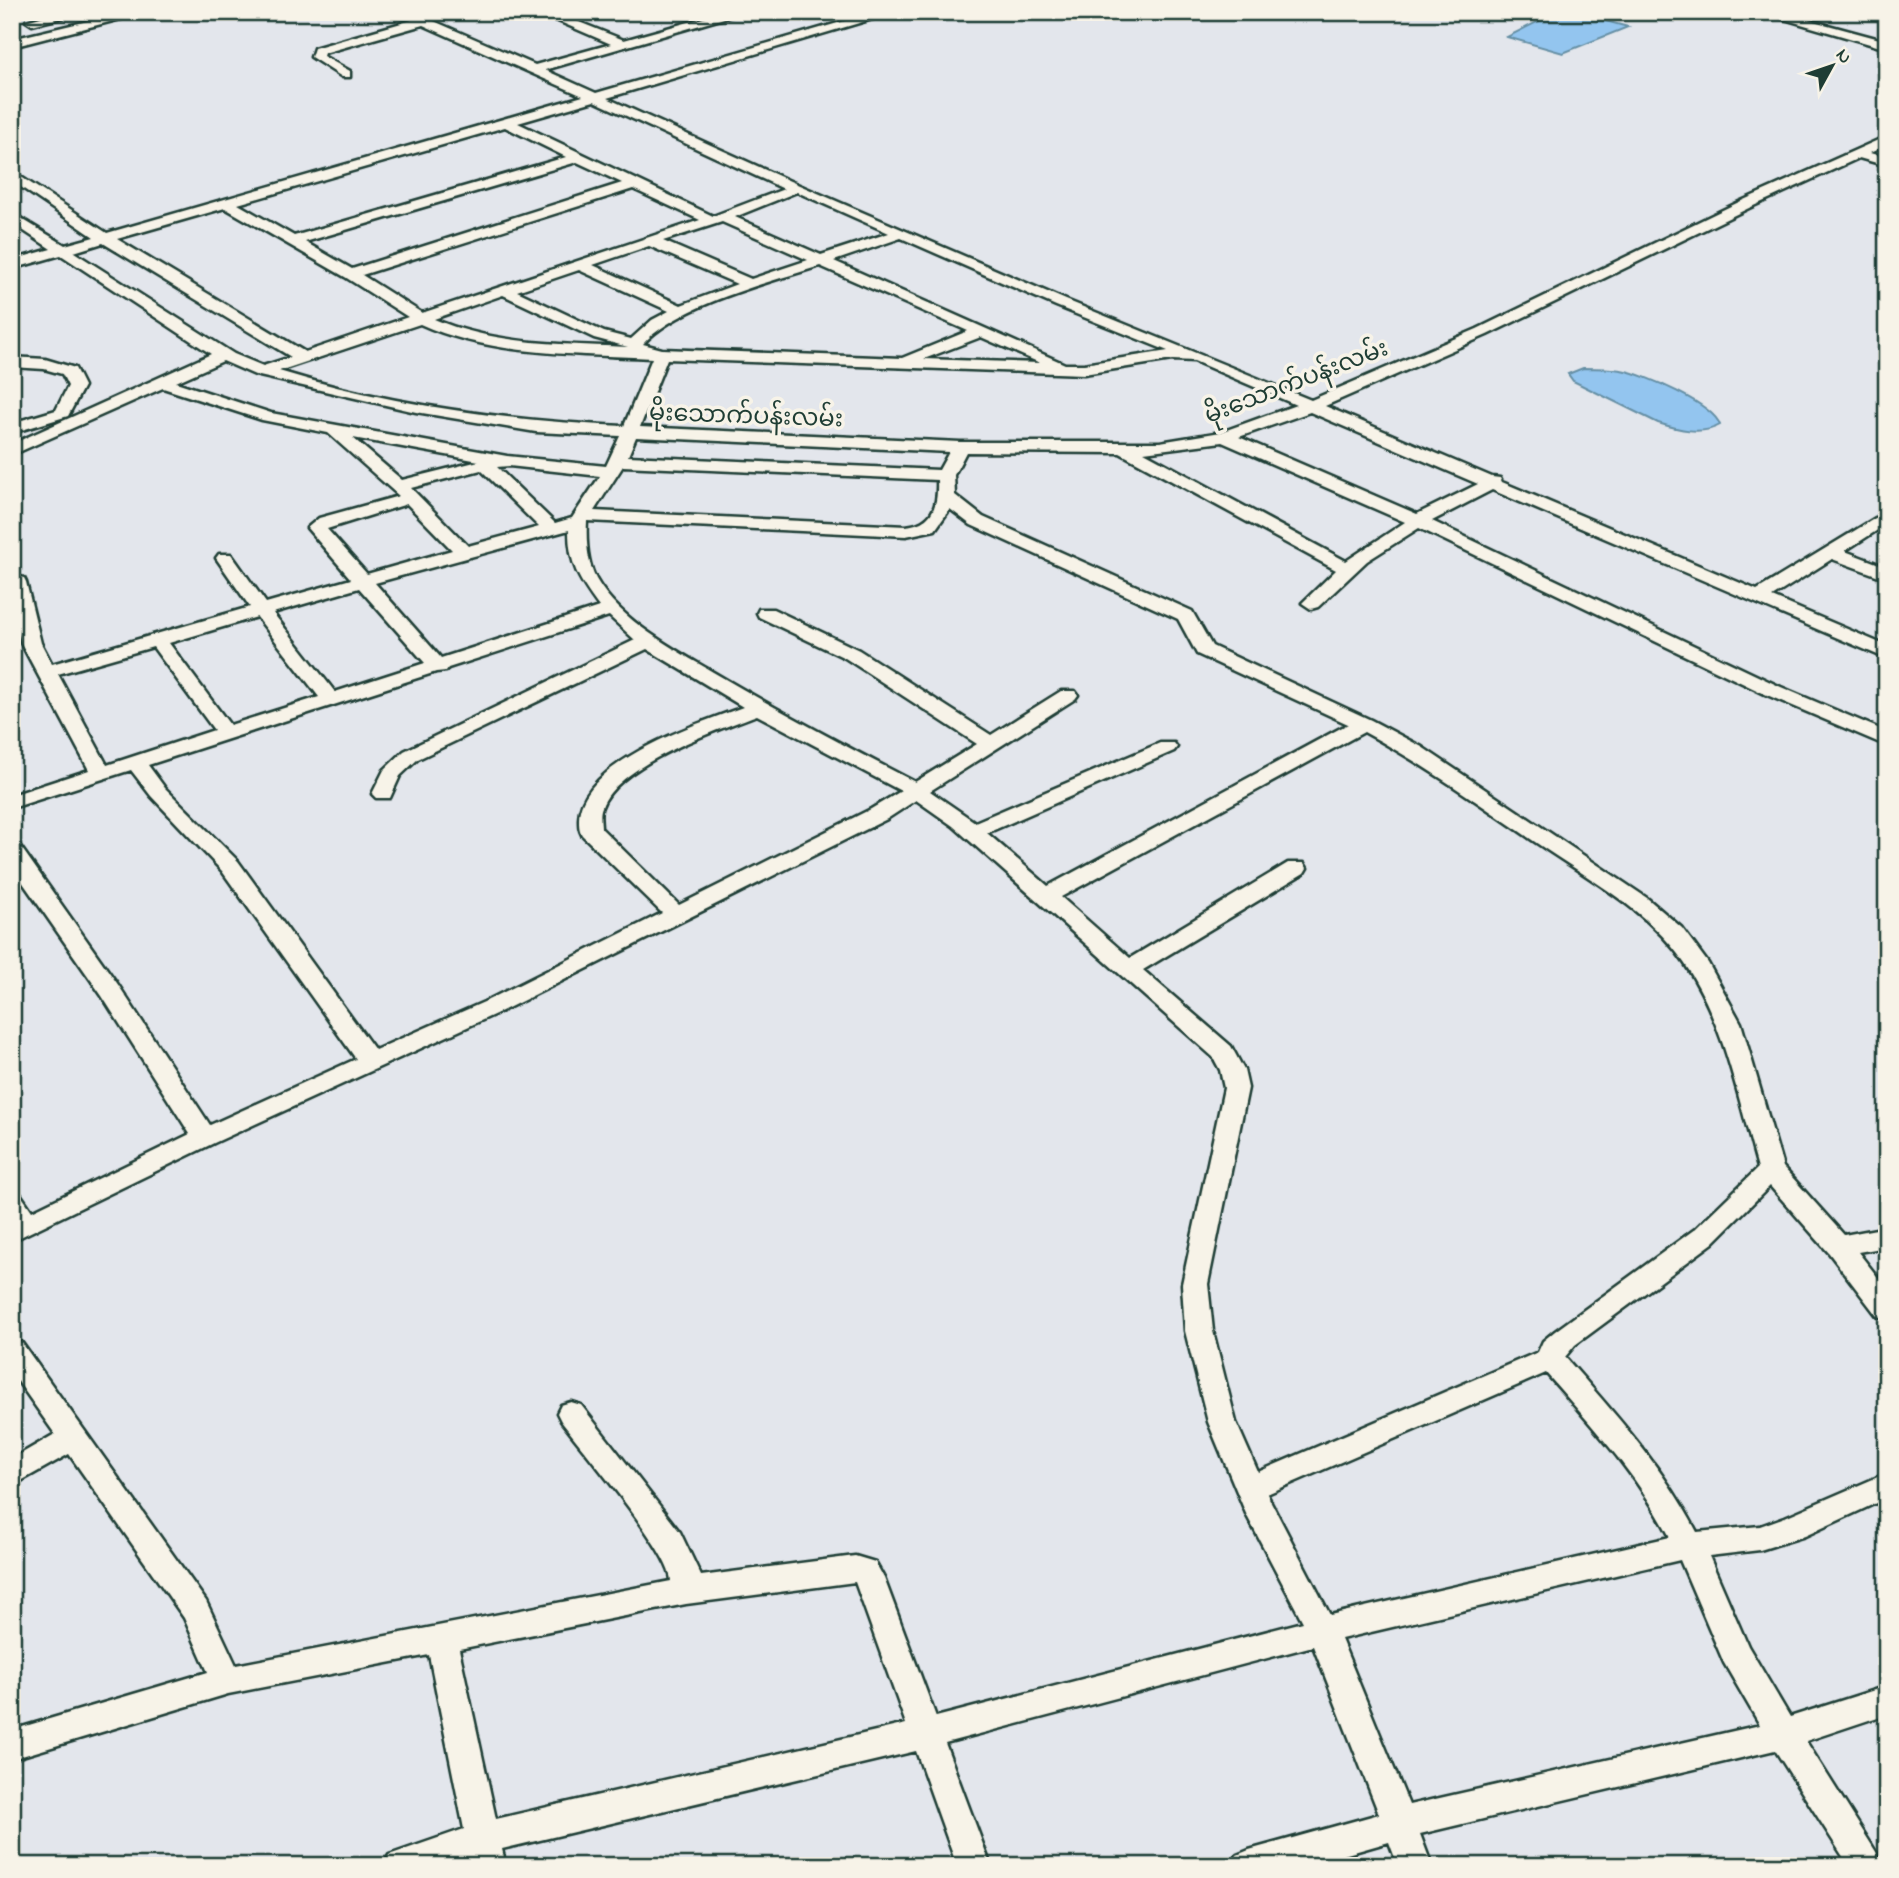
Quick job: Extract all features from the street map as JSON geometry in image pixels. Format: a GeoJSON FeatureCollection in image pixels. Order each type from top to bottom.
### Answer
{"type":"FeatureCollection","features":[{"type":"Feature","properties":{"kind":"street"},"geometry":{"type":"LineString","coordinates":[[32,21],[79,12]]}},
{"type":"Feature","properties":{"kind":"street"},"geometry":{"type":"LineString","coordinates":[[12,43],[142,12]]}},
{"type":"Feature","properties":{"kind":"street"},"geometry":{"type":"LineString","coordinates":[[544,12],[622,44]]}},
{"type":"Feature","properties":{"kind":"street"},"geometry":{"type":"LineString","coordinates":[[534,69],[739,12]]}},
{"type":"Feature","properties":{"kind":"street"},"geometry":{"type":"LineString","coordinates":[[841,12],[863,20]]}},
{"type":"Feature","properties":{"kind":"street"},"geometry":{"type":"LineString","coordinates":[[12,265],[890,12]]}},
{"type":"Feature","properties":{"kind":"street"},"geometry":{"type":"LineString","coordinates":[[1766,12],[1887,45]]}},
{"type":"Feature","properties":{"kind":"street"},"geometry":{"type":"LineString","coordinates":[[407,14],[423,17],[900,234],[1061,303],[1313,405],[1887,653]]}},
{"type":"Feature","properties":{"kind":"street"},"geometry":{"type":"LineString","coordinates":[[681,16],[699,23]]}},
{"type":"Feature","properties":{"kind":"street"},"geometry":{"type":"LineString","coordinates":[[346,74],[317,57],[318,51],[423,17]]}},
{"type":"Feature","properties":{"kind":"street"},"geometry":{"type":"LineString","coordinates":[[507,123],[634,184],[820,260],[1067,369]]}},
{"type":"Feature","properties":{"kind":"street","name":"မိုးသောက်ပန်းလမ်း"},"geometry":{"type":"LineString","coordinates":[[12,217],[223,355],[261,372],[363,397],[536,427],[960,447],[1160,447],[1224,437],[1313,405],[1482,332],[1887,140]]}},
{"type":"Feature","properties":{"kind":"street"},"geometry":{"type":"LineString","coordinates":[[1857,153],[1887,162]]}},
{"type":"Feature","properties":{"kind":"street"},"geometry":{"type":"LineString","coordinates":[[293,241],[579,157]]}},
{"type":"Feature","properties":{"kind":"street"},"geometry":{"type":"LineString","coordinates":[[12,175],[106,239],[304,358]]}},
{"type":"Feature","properties":{"kind":"street"},"geometry":{"type":"LineString","coordinates":[[350,274],[634,184]]}},
{"type":"Feature","properties":{"kind":"street"},"geometry":{"type":"LineString","coordinates":[[261,372],[717,219],[787,193],[794,188],[791,185]]}},
{"type":"Feature","properties":{"kind":"street"},"geometry":{"type":"LineString","coordinates":[[228,204],[423,319],[452,331],[501,340],[662,354],[1067,369],[1108,367],[1172,355],[1197,357]]}},
{"type":"Feature","properties":{"kind":"street"},"geometry":{"type":"LineString","coordinates":[[635,344],[644,331],[682,311],[750,284],[900,234]]}},
{"type":"Feature","properties":{"kind":"street"},"geometry":{"type":"LineString","coordinates":[[650,241],[750,284]]}},
{"type":"Feature","properties":{"kind":"street"},"geometry":{"type":"LineString","coordinates":[[582,265],[682,311]]}},
{"type":"Feature","properties":{"kind":"street"},"geometry":{"type":"LineString","coordinates":[[506,291],[599,335],[635,344],[639,350],[662,354]]}},
{"type":"Feature","properties":{"kind":"street"},"geometry":{"type":"LineString","coordinates":[[900,363],[983,331]]}},
{"type":"Feature","properties":{"kind":"street"},"geometry":{"type":"LineString","coordinates":[[662,354],[615,467],[580,519],[578,550],[587,579],[612,609],[648,641],[759,708],[917,791],[973,831],[1222,1052],[1232,1070],[1236,1088],[1195,1284],[1199,1331],[1222,1422],[1250,1488],[1322,1630],[1415,1866]]}},
{"type":"Feature","properties":{"kind":"street"},"geometry":{"type":"LineString","coordinates":[[12,450],[223,355]]}},
{"type":"Feature","properties":{"kind":"street"},"geometry":{"type":"LineString","coordinates":[[12,362],[46,364],[69,371],[76,386],[62,413],[12,428]]}},
{"type":"Feature","properties":{"kind":"street"},"geometry":{"type":"LineString","coordinates":[[160,382],[268,417],[498,461],[615,467],[945,475]]}},
{"type":"Feature","properties":{"kind":"street"},"geometry":{"type":"LineString","coordinates":[[335,431],[404,492],[464,552]]}},
{"type":"Feature","properties":{"kind":"street"},"geometry":{"type":"LineString","coordinates":[[1224,437],[1418,522],[1774,691],[1887,740]]}},
{"type":"Feature","properties":{"kind":"street"},"geometry":{"type":"LineString","coordinates":[[46,672],[580,519],[918,530],[937,523],[946,497],[945,475],[960,447]]}},
{"type":"Feature","properties":{"kind":"street"},"geometry":{"type":"LineString","coordinates":[[1123,448],[1347,569]]}},
{"type":"Feature","properties":{"kind":"street"},"geometry":{"type":"LineString","coordinates":[[439,667],[316,528],[325,522],[404,492],[498,461]]}},
{"type":"Feature","properties":{"kind":"street"},"geometry":{"type":"LineString","coordinates":[[498,461],[487,468],[550,528]]}},
{"type":"Feature","properties":{"kind":"street"},"geometry":{"type":"LineString","coordinates":[[1311,603],[1361,557],[1418,522],[1494,482]]}},
{"type":"Feature","properties":{"kind":"street"},"geometry":{"type":"LineString","coordinates":[[946,497],[977,521],[1185,615],[1203,650],[1364,724],[1415,751],[1639,903],[1674,933],[1696,963],[1729,1023],[1771,1170],[1838,1246],[1887,1309]]}},
{"type":"Feature","properties":{"kind":"street"},"geometry":{"type":"LineString","coordinates":[[1758,598],[1887,516]]}},
{"type":"Feature","properties":{"kind":"street"},"geometry":{"type":"LineString","coordinates":[[1832,552],[1887,574]]}},
{"type":"Feature","properties":{"kind":"street"},"geometry":{"type":"LineString","coordinates":[[225,558],[261,610],[332,701]]}},
{"type":"Feature","properties":{"kind":"street"},"geometry":{"type":"LineString","coordinates":[[12,580],[17,582],[31,643],[101,773]]}},
{"type":"Feature","properties":{"kind":"street"},"geometry":{"type":"LineString","coordinates":[[12,802],[439,667],[612,609]]}},
{"type":"Feature","properties":{"kind":"street"},"geometry":{"type":"LineString","coordinates":[[766,613],[852,654],[991,744]]}},
{"type":"Feature","properties":{"kind":"street"},"geometry":{"type":"LineString","coordinates":[[157,640],[226,733]]}},
{"type":"Feature","properties":{"kind":"street"},"geometry":{"type":"LineString","coordinates":[[383,794],[391,774],[411,755],[648,641]]}},
{"type":"Feature","properties":{"kind":"street"},"geometry":{"type":"LineString","coordinates":[[17,1219],[294,1099],[370,1061],[492,1007],[678,916],[879,814],[1068,695]]}},
{"type":"Feature","properties":{"kind":"street"},"geometry":{"type":"LineString","coordinates":[[678,916],[590,830],[587,821],[589,809],[600,792],[630,766],[664,745],[759,708]]}},
{"type":"Feature","properties":{"kind":"street"},"geometry":{"type":"LineString","coordinates":[[1046,896],[1364,724]]}},
{"type":"Feature","properties":{"kind":"street"},"geometry":{"type":"LineString","coordinates":[[973,831],[1167,747]]}},
{"type":"Feature","properties":{"kind":"street"},"geometry":{"type":"LineString","coordinates":[[135,761],[158,792],[230,866],[370,1061]]}},
{"type":"Feature","properties":{"kind":"street"},"geometry":{"type":"LineString","coordinates":[[12,851],[111,991],[205,1137]]}},
{"type":"Feature","properties":{"kind":"street"},"geometry":{"type":"LineString","coordinates":[[1128,969],[1296,868]]}},
{"type":"Feature","properties":{"kind":"street"},"geometry":{"type":"LineString","coordinates":[[1550,1359],[1553,1348],[1564,1338],[1704,1236],[1771,1170]]}},
{"type":"Feature","properties":{"kind":"street"},"geometry":{"type":"LineString","coordinates":[[1838,1246],[1887,1237]]}},
{"type":"Feature","properties":{"kind":"street"},"geometry":{"type":"LineString","coordinates":[[12,1351],[195,1610],[228,1680]]}},
{"type":"Feature","properties":{"kind":"street"},"geometry":{"type":"LineString","coordinates":[[1250,1488],[1550,1359]]}},
{"type":"Feature","properties":{"kind":"street"},"geometry":{"type":"LineString","coordinates":[[1550,1359],[1632,1453],[1666,1500],[1689,1545],[1735,1653],[1783,1734],[1868,1866]]}},
{"type":"Feature","properties":{"kind":"street"},"geometry":{"type":"LineString","coordinates":[[571,1413],[669,1541],[686,1574],[686,1591]]}},
{"type":"Feature","properties":{"kind":"street"},"geometry":{"type":"LineString","coordinates":[[12,1474],[71,1438]]}},
{"type":"Feature","properties":{"kind":"street"},"geometry":{"type":"LineString","coordinates":[[401,1866],[486,1852],[1322,1630],[1689,1545],[1760,1538],[1794,1527],[1887,1485]]}},
{"type":"Feature","properties":{"kind":"street"},"geometry":{"type":"LineString","coordinates":[[12,1745],[228,1680],[686,1591],[855,1569],[864,1571],[869,1578],[974,1866]]}},
{"type":"Feature","properties":{"kind":"street"},"geometry":{"type":"LineString","coordinates":[[441,1639],[486,1852]]}},
{"type":"Feature","properties":{"kind":"street"},"geometry":{"type":"LineString","coordinates":[[1249,1866],[1400,1823],[1783,1734],[1887,1700]]}},
{"type":"Feature","properties":{"kind":"water"},"geometry":{"type":"Polygon","coordinates":[[[1557,12],[1573,12],[1628,27],[1563,53],[1507,37],[1557,12]]]}},
{"type":"Feature","properties":{"kind":"water"},"geometry":{"type":"Polygon","coordinates":[[[1583,368],[1621,370],[1645,377],[1692,399],[1715,417],[1720,425],[1697,431],[1658,423],[1573,381],[1568,374],[1583,368]]]}}]}
